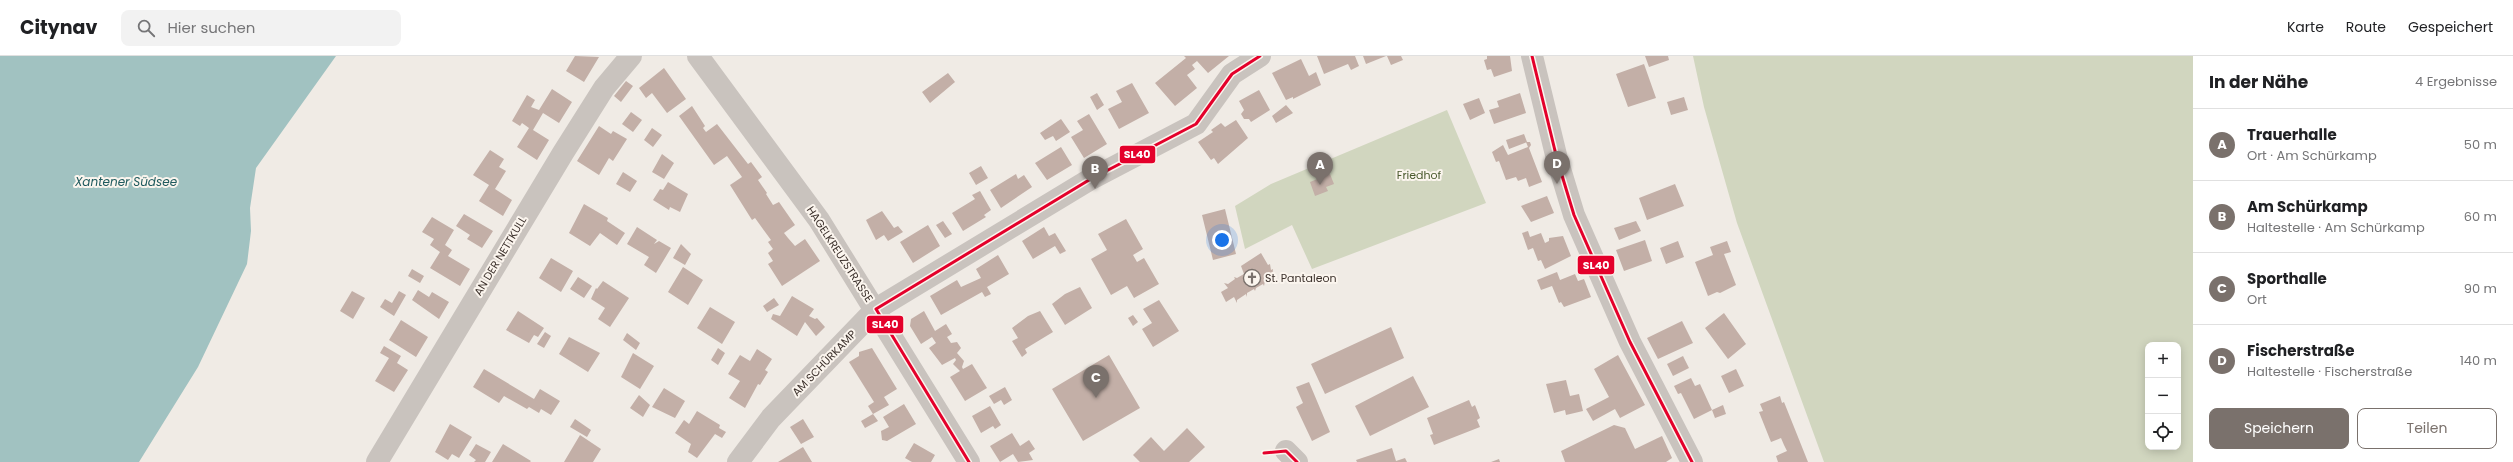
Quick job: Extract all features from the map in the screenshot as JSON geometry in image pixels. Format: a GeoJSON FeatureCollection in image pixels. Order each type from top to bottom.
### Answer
{"type":"FeatureCollection","features":[{"type":"Feature","properties":{"kind":"street","name":"AN DER NETTKULL"},"geometry":{"type":"LineString","coordinates":[[377,462],[563,153],[604,88],[631,56]]}},
{"type":"Feature","properties":{"kind":"street","name":"HAGELKREUZSTRASSE"},"geometry":{"type":"LineString","coordinates":[[698,56],[819,220],[876,309],[969,462]]}},
{"type":"Feature","properties":{"kind":"street","name":"AM SCHÜRKAMP"},"geometry":{"type":"LineString","coordinates":[[738,462],[771,418],[876,309],[1089,180],[1196,124],[1232,74],[1260,56]]}},
{"type":"Feature","properties":{"kind":"street"},"geometry":{"type":"LineString","coordinates":[[1532,56],[1557,159],[1574,215],[1630,342],[1692,462]]}},
{"type":"Feature","properties":{"kind":"green space"},"geometry":{"type":"Polygon","coordinates":[[[1693,56],[2193,56],[2193,462],[1824,462],[1737,223],[1704,107],[1693,56]]]}},
{"type":"Feature","properties":{"kind":"green space","name":"Friedhof"},"geometry":{"type":"Polygon","coordinates":[[[1447,110],[1486,203],[1312,269],[1292,225],[1245,249],[1235,206],[1271,184],[1447,110]]]}},
{"type":"Feature","properties":{"kind":"water","name":"Xantener Südsee"},"geometry":{"type":"Polygon","coordinates":[[[0,56],[336,56],[256,168],[250,208],[251,231],[247,264],[198,367],[139,462],[0,462],[0,56]]]}},
{"type":"Feature","properties":{"kind":"building"},"geometry":{"type":"Polygon","coordinates":[[[575,56],[599,57],[584,82],[566,71],[575,56]]]}},
{"type":"Feature","properties":{"kind":"building"},"geometry":{"type":"Polygon","coordinates":[[[1184,56],[1229,56],[1208,73],[1197,61],[1192,65],[1195,69],[1187,75],[1197,88],[1175,106],[1155,83],[1186,58],[1184,56]]]}},
{"type":"Feature","properties":{"kind":"building"},"geometry":{"type":"Polygon","coordinates":[[[1317,56],[1355,56],[1359,66],[1351,70],[1348,64],[1324,74],[1317,56]]]}},
{"type":"Feature","properties":{"kind":"building"},"geometry":{"type":"Polygon","coordinates":[[[1363,56],[1386,56],[1366,64],[1363,56]]]}},
{"type":"Feature","properties":{"kind":"building"},"geometry":{"type":"Polygon","coordinates":[[[1387,56],[1401,56],[1403,60],[1391,65],[1387,56]]]}},
{"type":"Feature","properties":{"kind":"building"},"geometry":{"type":"Polygon","coordinates":[[[1487,56],[1510,56],[1512,71],[1494,77],[1491,69],[1487,70],[1484,60],[1487,59],[1487,56]]]}},
{"type":"Feature","properties":{"kind":"building"},"geometry":{"type":"Polygon","coordinates":[[[1645,56],[1668,56],[1669,60],[1649,67],[1645,56]]]}},
{"type":"Feature","properties":{"kind":"building"},"geometry":{"type":"Polygon","coordinates":[[[1301,59],[1309,76],[1316,72],[1321,85],[1293,99],[1293,97],[1286,100],[1272,73],[1301,59]]]}},
{"type":"Feature","properties":{"kind":"building"},"geometry":{"type":"Polygon","coordinates":[[[1644,64],[1656,98],[1628,107],[1616,74],[1644,64]]]}},
{"type":"Feature","properties":{"kind":"building"},"geometry":{"type":"Polygon","coordinates":[[[664,68],[686,99],[667,113],[652,93],[646,98],[639,88],[664,68]]]}},
{"type":"Feature","properties":{"kind":"building"},"geometry":{"type":"Polygon","coordinates":[[[948,73],[955,82],[930,103],[922,92],[948,73]]]}},
{"type":"Feature","properties":{"kind":"building"},"geometry":{"type":"Polygon","coordinates":[[[626,81],[633,86],[621,102],[614,96],[626,81]]]}},
{"type":"Feature","properties":{"kind":"building"},"geometry":{"type":"Polygon","coordinates":[[[1132,83],[1149,113],[1119,129],[1108,109],[1122,102],[1116,91],[1132,83]]]}},
{"type":"Feature","properties":{"kind":"building"},"geometry":{"type":"Polygon","coordinates":[[[552,89],[572,102],[559,123],[543,113],[533,130],[549,140],[537,160],[517,147],[529,128],[522,123],[520,126],[512,121],[527,95],[535,100],[531,107],[539,110],[552,89]]]}},
{"type":"Feature","properties":{"kind":"building"},"geometry":{"type":"Polygon","coordinates":[[[1259,90],[1270,110],[1251,122],[1249,119],[1244,119],[1241,114],[1244,110],[1239,101],[1259,90]]]}},
{"type":"Feature","properties":{"kind":"building"},"geometry":{"type":"Polygon","coordinates":[[[1097,93],[1104,105],[1097,110],[1090,97],[1097,93]]]}},
{"type":"Feature","properties":{"kind":"building"},"geometry":{"type":"Polygon","coordinates":[[[1520,93],[1526,113],[1494,124],[1489,110],[1499,107],[1497,101],[1520,93]]]}},
{"type":"Feature","properties":{"kind":"building"},"geometry":{"type":"Polygon","coordinates":[[[1684,97],[1688,110],[1671,115],[1667,102],[1684,97]]]}},
{"type":"Feature","properties":{"kind":"building"},"geometry":{"type":"Polygon","coordinates":[[[1479,98],[1485,113],[1470,120],[1463,104],[1479,98]]]}},
{"type":"Feature","properties":{"kind":"building"},"geometry":{"type":"Polygon","coordinates":[[[1286,105],[1293,113],[1276,123],[1272,116],[1286,105]]]}},
{"type":"Feature","properties":{"kind":"building"},"geometry":{"type":"Polygon","coordinates":[[[692,106],[705,126],[703,128],[706,132],[717,124],[748,164],[751,162],[762,177],[758,180],[773,205],[779,202],[795,225],[784,233],[788,238],[795,246],[805,239],[820,261],[782,286],[768,264],[773,261],[768,253],[773,249],[768,242],[771,240],[755,218],[752,220],[730,185],[742,177],[727,156],[714,165],[679,116],[692,106]]]}},
{"type":"Feature","properties":{"kind":"building"},"geometry":{"type":"Polygon","coordinates":[[[631,112],[642,120],[633,132],[622,124],[631,112]]]}},
{"type":"Feature","properties":{"kind":"building"},"geometry":{"type":"Polygon","coordinates":[[[1089,114],[1107,144],[1084,158],[1071,137],[1083,130],[1077,121],[1089,114]]]}},
{"type":"Feature","properties":{"kind":"building"},"geometry":{"type":"Polygon","coordinates":[[[1061,119],[1070,132],[1056,141],[1053,136],[1045,140],[1040,133],[1061,119]]]}},
{"type":"Feature","properties":{"kind":"building"},"geometry":{"type":"Polygon","coordinates":[[[1236,120],[1248,138],[1218,164],[1214,158],[1211,160],[1198,142],[1213,132],[1211,130],[1221,123],[1225,127],[1236,120]]]}},
{"type":"Feature","properties":{"kind":"building"},"geometry":{"type":"Polygon","coordinates":[[[599,126],[611,134],[613,131],[627,139],[613,161],[609,158],[599,175],[577,161],[599,126]]]}},
{"type":"Feature","properties":{"kind":"building"},"geometry":{"type":"Polygon","coordinates":[[[652,128],[662,135],[653,147],[644,140],[652,128]]]}},
{"type":"Feature","properties":{"kind":"building"},"geometry":{"type":"Polygon","coordinates":[[[1524,134],[1527,142],[1509,149],[1506,140],[1524,134]]]}},
{"type":"Feature","properties":{"kind":"building"},"geometry":{"type":"Polygon","coordinates":[[[1526,142],[1530,142],[1531,145],[1529,148],[1542,182],[1529,187],[1526,178],[1518,181],[1516,177],[1506,180],[1499,161],[1496,162],[1492,152],[1503,145],[1508,155],[1528,147],[1526,142]]]}},
{"type":"Feature","properties":{"kind":"building"},"geometry":{"type":"Polygon","coordinates":[[[1061,147],[1072,165],[1047,180],[1035,163],[1061,147]]]}},
{"type":"Feature","properties":{"kind":"building"},"geometry":{"type":"Polygon","coordinates":[[[490,150],[504,159],[499,167],[506,171],[495,189],[512,200],[503,216],[479,201],[489,185],[473,175],[490,150]]]}},
{"type":"Feature","properties":{"kind":"building"},"geometry":{"type":"Polygon","coordinates":[[[662,154],[674,163],[664,179],[652,172],[662,154]]]}},
{"type":"Feature","properties":{"kind":"building"},"geometry":{"type":"Polygon","coordinates":[[[981,166],[988,178],[976,185],[969,173],[981,166]]]}},
{"type":"Feature","properties":{"kind":"building"},"geometry":{"type":"Polygon","coordinates":[[[623,172],[637,181],[630,192],[616,184],[623,172]]]}},
{"type":"Feature","properties":{"kind":"building"},"geometry":{"type":"Polygon","coordinates":[[[1016,174],[1018,179],[1024,175],[1032,187],[1001,208],[990,190],[1016,174]]]}},
{"type":"Feature","properties":{"kind":"building"},"geometry":{"type":"Polygon","coordinates":[[[1330,174],[1334,184],[1326,187],[1328,191],[1315,196],[1310,182],[1330,174]]]}},
{"type":"Feature","properties":{"kind":"building"},"geometry":{"type":"Polygon","coordinates":[[[668,182],[688,194],[680,212],[670,207],[669,210],[653,200],[660,189],[663,190],[668,182]]]}},
{"type":"Feature","properties":{"kind":"building"},"geometry":{"type":"Polygon","coordinates":[[[1675,184],[1684,206],[1647,220],[1639,198],[1675,184]]]}},
{"type":"Feature","properties":{"kind":"building"},"geometry":{"type":"Polygon","coordinates":[[[980,191],[991,210],[984,215],[986,217],[963,231],[952,213],[975,199],[972,195],[980,191]]]}},
{"type":"Feature","properties":{"kind":"building"},"geometry":{"type":"Polygon","coordinates":[[[1547,196],[1554,213],[1531,222],[1521,206],[1547,196]]]}},
{"type":"Feature","properties":{"kind":"building"},"geometry":{"type":"Polygon","coordinates":[[[584,204],[608,218],[607,221],[625,233],[617,245],[600,233],[590,246],[569,233],[584,204]]]}},
{"type":"Feature","properties":{"kind":"building"},"geometry":{"type":"Polygon","coordinates":[[[1225,209],[1236,254],[1213,260],[1202,215],[1225,209]]]}},
{"type":"Feature","properties":{"kind":"building"},"geometry":{"type":"Polygon","coordinates":[[[882,211],[894,228],[898,226],[903,232],[888,241],[884,235],[876,240],[866,220],[882,211]]]}},
{"type":"Feature","properties":{"kind":"building"},"geometry":{"type":"Polygon","coordinates":[[[464,214],[493,231],[482,248],[467,239],[470,235],[456,226],[464,214]]]}},
{"type":"Feature","properties":{"kind":"building"},"geometry":{"type":"Polygon","coordinates":[[[432,217],[454,230],[445,245],[452,250],[448,256],[470,269],[460,286],[430,268],[440,252],[430,245],[434,239],[422,232],[432,217]]]}},
{"type":"Feature","properties":{"kind":"building"},"geometry":{"type":"Polygon","coordinates":[[[1126,219],[1143,249],[1133,255],[1137,262],[1144,258],[1159,284],[1134,298],[1127,286],[1111,295],[1091,259],[1107,250],[1098,234],[1126,219]]]}},
{"type":"Feature","properties":{"kind":"building"},"geometry":{"type":"Polygon","coordinates":[[[943,221],[952,234],[945,238],[936,225],[943,221]]]}},
{"type":"Feature","properties":{"kind":"building"},"geometry":{"type":"Polygon","coordinates":[[[1636,221],[1641,231],[1619,240],[1614,228],[1636,221]]]}},
{"type":"Feature","properties":{"kind":"building"},"geometry":{"type":"Polygon","coordinates":[[[928,225],[940,246],[913,263],[900,242],[928,225]]]}},
{"type":"Feature","properties":{"kind":"building"},"geometry":{"type":"Polygon","coordinates":[[[637,227],[657,240],[654,244],[659,241],[671,248],[656,273],[644,265],[649,257],[627,244],[637,227]]]}},
{"type":"Feature","properties":{"kind":"building"},"geometry":{"type":"Polygon","coordinates":[[[1044,227],[1049,236],[1055,233],[1066,251],[1060,254],[1055,246],[1033,259],[1022,241],[1044,227]]]}},
{"type":"Feature","properties":{"kind":"building"},"geometry":{"type":"Polygon","coordinates":[[[1528,231],[1530,237],[1541,233],[1545,243],[1549,241],[1549,238],[1563,236],[1571,256],[1545,269],[1541,260],[1538,261],[1533,248],[1528,250],[1522,233],[1528,231]]]}},
{"type":"Feature","properties":{"kind":"building"},"geometry":{"type":"Polygon","coordinates":[[[1645,240],[1652,261],[1624,271],[1616,250],[1645,240]]]}},
{"type":"Feature","properties":{"kind":"building"},"geometry":{"type":"Polygon","coordinates":[[[1678,241],[1684,257],[1666,264],[1660,248],[1678,241]]]}},
{"type":"Feature","properties":{"kind":"building"},"geometry":{"type":"Polygon","coordinates":[[[1727,241],[1731,252],[1724,254],[1736,285],[1720,293],[1717,292],[1708,296],[1695,262],[1713,255],[1710,247],[1727,241]]]}},
{"type":"Feature","properties":{"kind":"building"},"geometry":{"type":"Polygon","coordinates":[[[681,244],[691,254],[685,265],[673,258],[681,244]]]}},
{"type":"Feature","properties":{"kind":"building","name":"St. Pantaleon"},"geometry":{"type":"Polygon","coordinates":[[[1261,253],[1268,265],[1270,264],[1271,270],[1273,269],[1272,279],[1270,278],[1265,281],[1264,286],[1263,284],[1256,288],[1255,291],[1254,289],[1247,293],[1247,297],[1246,294],[1237,300],[1237,303],[1234,297],[1226,302],[1221,292],[1228,288],[1224,283],[1228,284],[1235,279],[1234,277],[1237,278],[1244,274],[1241,266],[1261,253]]]}},
{"type":"Feature","properties":{"kind":"building"},"geometry":{"type":"Polygon","coordinates":[[[998,255],[1009,274],[987,287],[991,294],[985,297],[982,292],[941,315],[930,296],[957,280],[961,287],[981,278],[976,269],[998,255]]]}},
{"type":"Feature","properties":{"kind":"building"},"geometry":{"type":"Polygon","coordinates":[[[551,258],[573,271],[561,292],[539,278],[551,258]]]}},
{"type":"Feature","properties":{"kind":"building"},"geometry":{"type":"Polygon","coordinates":[[[683,267],[703,280],[688,305],[668,292],[683,267]]]}},
{"type":"Feature","properties":{"kind":"building"},"geometry":{"type":"Polygon","coordinates":[[[412,269],[424,276],[420,283],[408,276],[412,269]]]}},
{"type":"Feature","properties":{"kind":"building"},"geometry":{"type":"Polygon","coordinates":[[[1557,272],[1560,280],[1575,274],[1578,281],[1584,279],[1591,297],[1564,307],[1561,302],[1559,303],[1552,286],[1541,290],[1537,280],[1557,272]]]}},
{"type":"Feature","properties":{"kind":"building"},"geometry":{"type":"Polygon","coordinates":[[[578,277],[592,286],[584,298],[570,289],[578,277]]]}},
{"type":"Feature","properties":{"kind":"building"},"geometry":{"type":"Polygon","coordinates":[[[603,281],[629,298],[610,327],[598,319],[605,308],[591,299],[596,288],[597,289],[603,281]]]}},
{"type":"Feature","properties":{"kind":"building"},"geometry":{"type":"Polygon","coordinates":[[[1080,287],[1092,308],[1065,325],[1052,304],[1065,294],[1080,287]]]}},
{"type":"Feature","properties":{"kind":"building"},"geometry":{"type":"Polygon","coordinates":[[[418,290],[429,297],[432,292],[449,302],[439,319],[412,300],[418,290]]]}},
{"type":"Feature","properties":{"kind":"building"},"geometry":{"type":"Polygon","coordinates":[[[352,291],[365,298],[353,319],[340,311],[352,291]]]}},
{"type":"Feature","properties":{"kind":"building"},"geometry":{"type":"Polygon","coordinates":[[[399,291],[406,295],[394,316],[380,307],[385,299],[392,303],[399,291]]]}},
{"type":"Feature","properties":{"kind":"building"},"geometry":{"type":"Polygon","coordinates":[[[792,296],[814,309],[809,316],[815,319],[817,318],[825,327],[816,336],[805,322],[797,336],[771,319],[773,314],[780,316],[792,296]]]}},
{"type":"Feature","properties":{"kind":"building"},"geometry":{"type":"Polygon","coordinates":[[[774,298],[779,305],[767,312],[763,306],[774,298]]]}},
{"type":"Feature","properties":{"kind":"building"},"geometry":{"type":"Polygon","coordinates":[[[1159,300],[1179,331],[1153,347],[1142,329],[1152,323],[1143,309],[1159,300]]]}},
{"type":"Feature","properties":{"kind":"building"},"geometry":{"type":"Polygon","coordinates":[[[710,307],[735,322],[722,344],[697,328],[710,307]]]}},
{"type":"Feature","properties":{"kind":"building"},"geometry":{"type":"Polygon","coordinates":[[[518,311],[544,328],[538,337],[534,335],[529,343],[506,330],[518,311]]]}},
{"type":"Feature","properties":{"kind":"building"},"geometry":{"type":"Polygon","coordinates":[[[924,311],[935,331],[946,324],[952,334],[947,337],[951,343],[957,342],[961,348],[957,353],[964,361],[962,367],[963,369],[972,364],[987,388],[965,401],[950,377],[960,371],[953,364],[956,360],[955,358],[942,365],[929,348],[936,343],[932,337],[921,344],[910,326],[911,319],[924,311]]]}},
{"type":"Feature","properties":{"kind":"building"},"geometry":{"type":"Polygon","coordinates":[[[1040,311],[1053,332],[1025,349],[1027,353],[1022,357],[1012,341],[1018,338],[1012,328],[1028,316],[1040,311]]]}},
{"type":"Feature","properties":{"kind":"building"},"geometry":{"type":"Polygon","coordinates":[[[1724,313],[1746,344],[1728,359],[1705,328],[1724,313]]]}},
{"type":"Feature","properties":{"kind":"building"},"geometry":{"type":"Polygon","coordinates":[[[1133,315],[1138,322],[1133,326],[1128,318],[1133,315]]]}},
{"type":"Feature","properties":{"kind":"building"},"geometry":{"type":"Polygon","coordinates":[[[401,320],[428,337],[416,357],[389,340],[401,320]]]}},
{"type":"Feature","properties":{"kind":"building"},"geometry":{"type":"Polygon","coordinates":[[[1682,321],[1693,343],[1658,359],[1647,338],[1682,321]]]}},
{"type":"Feature","properties":{"kind":"building"},"geometry":{"type":"Polygon","coordinates":[[[1391,327],[1404,358],[1325,394],[1311,364],[1391,327]]]}},
{"type":"Feature","properties":{"kind":"building"},"geometry":{"type":"Polygon","coordinates":[[[545,332],[551,336],[544,348],[537,344],[545,332]]]}},
{"type":"Feature","properties":{"kind":"building"},"geometry":{"type":"Polygon","coordinates":[[[627,333],[640,343],[636,350],[623,340],[627,333]]]}},
{"type":"Feature","properties":{"kind":"building"},"geometry":{"type":"Polygon","coordinates":[[[569,337],[600,353],[588,372],[559,354],[569,337]]]}},
{"type":"Feature","properties":{"kind":"building"},"geometry":{"type":"Polygon","coordinates":[[[384,346],[401,356],[397,363],[408,370],[394,392],[375,381],[389,358],[380,353],[384,346]]]}},
{"type":"Feature","properties":{"kind":"building"},"geometry":{"type":"Polygon","coordinates":[[[718,348],[725,353],[718,365],[711,360],[718,348]]]}},
{"type":"Feature","properties":{"kind":"building"},"geometry":{"type":"Polygon","coordinates":[[[872,348],[897,389],[884,397],[889,405],[873,414],[868,406],[874,402],[849,362],[859,356],[859,352],[872,348]]]}},
{"type":"Feature","properties":{"kind":"building"},"geometry":{"type":"Polygon","coordinates":[[[757,349],[772,359],[765,370],[768,372],[760,385],[758,384],[745,408],[729,398],[740,381],[728,374],[740,355],[750,361],[757,349]]]}},
{"type":"Feature","properties":{"kind":"building"},"geometry":{"type":"Polygon","coordinates":[[[633,353],[654,366],[640,389],[621,377],[633,353]]]}},
{"type":"Feature","properties":{"kind":"building"},"geometry":{"type":"Polygon","coordinates":[[[1109,355],[1140,408],[1083,441],[1052,389],[1109,355]]]}},
{"type":"Feature","properties":{"kind":"building"},"geometry":{"type":"Polygon","coordinates":[[[1618,355],[1645,405],[1620,418],[1615,409],[1593,421],[1586,409],[1609,397],[1594,369],[1618,355]]]}},
{"type":"Feature","properties":{"kind":"building"},"geometry":{"type":"Polygon","coordinates":[[[1683,356],[1689,368],[1673,376],[1667,364],[1683,356]]]}},
{"type":"Feature","properties":{"kind":"building"},"geometry":{"type":"Polygon","coordinates":[[[484,369],[534,399],[540,389],[560,401],[551,415],[541,409],[539,413],[529,407],[527,409],[504,396],[499,403],[473,387],[484,369]]]}},
{"type":"Feature","properties":{"kind":"building"},"geometry":{"type":"Polygon","coordinates":[[[1736,369],[1744,386],[1729,393],[1721,376],[1736,369]]]}},
{"type":"Feature","properties":{"kind":"building"},"geometry":{"type":"Polygon","coordinates":[[[1413,376],[1429,407],[1370,436],[1355,406],[1413,376]]]}},
{"type":"Feature","properties":{"kind":"building"},"geometry":{"type":"Polygon","coordinates":[[[1691,378],[1695,386],[1700,384],[1712,410],[1694,419],[1681,393],[1678,394],[1674,386],[1691,378]]]}},
{"type":"Feature","properties":{"kind":"building"},"geometry":{"type":"Polygon","coordinates":[[[1566,380],[1570,396],[1579,394],[1583,411],[1566,415],[1565,410],[1554,413],[1546,384],[1566,380]]]}},
{"type":"Feature","properties":{"kind":"building"},"geometry":{"type":"Polygon","coordinates":[[[1309,382],[1330,432],[1312,441],[1296,407],[1303,403],[1296,387],[1309,382]]]}},
{"type":"Feature","properties":{"kind":"building"},"geometry":{"type":"Polygon","coordinates":[[[1005,387],[1012,400],[1004,405],[1001,400],[994,404],[989,396],[1005,387]]]}},
{"type":"Feature","properties":{"kind":"building"},"geometry":{"type":"Polygon","coordinates":[[[664,388],[685,401],[675,418],[652,407],[664,388]]]}},
{"type":"Feature","properties":{"kind":"building"},"geometry":{"type":"Polygon","coordinates":[[[639,395],[650,405],[643,417],[630,408],[639,395]]]}},
{"type":"Feature","properties":{"kind":"building"},"geometry":{"type":"Polygon","coordinates":[[[1780,396],[1782,403],[1784,402],[1808,462],[1778,462],[1776,456],[1787,451],[1781,438],[1771,442],[1759,412],[1763,411],[1760,404],[1780,396]]]}},
{"type":"Feature","properties":{"kind":"building"},"geometry":{"type":"Polygon","coordinates":[[[1469,400],[1472,407],[1475,405],[1480,418],[1477,420],[1480,427],[1434,445],[1430,435],[1433,434],[1427,418],[1469,400]]]}},
{"type":"Feature","properties":{"kind":"building"},"geometry":{"type":"Polygon","coordinates":[[[904,404],[916,424],[887,441],[882,440],[881,431],[889,427],[883,417],[904,404]]]}},
{"type":"Feature","properties":{"kind":"building"},"geometry":{"type":"Polygon","coordinates":[[[1723,405],[1726,414],[1715,418],[1712,410],[1723,405]]]}},
{"type":"Feature","properties":{"kind":"building"},"geometry":{"type":"Polygon","coordinates":[[[990,406],[1001,425],[995,429],[993,426],[981,433],[972,416],[990,406]]]}},
{"type":"Feature","properties":{"kind":"building"},"geometry":{"type":"Polygon","coordinates":[[[697,411],[720,425],[719,428],[726,432],[722,438],[715,434],[697,458],[688,452],[691,444],[675,433],[684,420],[689,424],[697,411]]]}},
{"type":"Feature","properties":{"kind":"building"},"geometry":{"type":"Polygon","coordinates":[[[873,414],[878,421],[865,428],[861,421],[873,414]]]}},
{"type":"Feature","properties":{"kind":"building"},"geometry":{"type":"Polygon","coordinates":[[[575,419],[591,430],[587,437],[570,427],[575,419]]]}},
{"type":"Feature","properties":{"kind":"building"},"geometry":{"type":"Polygon","coordinates":[[[803,419],[814,437],[801,444],[790,427],[803,419]]]}},
{"type":"Feature","properties":{"kind":"building"},"geometry":{"type":"Polygon","coordinates":[[[450,424],[472,437],[459,458],[452,454],[448,460],[435,452],[450,424]]]}},
{"type":"Feature","properties":{"kind":"building"},"geometry":{"type":"Polygon","coordinates":[[[1614,425],[1625,428],[1635,449],[1662,436],[1672,458],[1666,462],[1565,462],[1561,451],[1614,425]]]}},
{"type":"Feature","properties":{"kind":"building"},"geometry":{"type":"Polygon","coordinates":[[[1187,428],[1205,447],[1189,462],[1140,462],[1133,455],[1151,437],[1164,451],[1187,428]]]}},
{"type":"Feature","properties":{"kind":"building"},"geometry":{"type":"Polygon","coordinates":[[[1012,433],[1020,446],[1029,440],[1035,449],[1029,453],[1033,460],[1018,462],[1013,454],[1000,462],[990,446],[1012,433]]]}},
{"type":"Feature","properties":{"kind":"building"},"geometry":{"type":"Polygon","coordinates":[[[580,435],[601,449],[593,462],[564,462],[580,435]]]}},
{"type":"Feature","properties":{"kind":"building"},"geometry":{"type":"Polygon","coordinates":[[[914,443],[935,455],[931,462],[912,462],[905,458],[914,443]]]}},
{"type":"Feature","properties":{"kind":"building"},"geometry":{"type":"Polygon","coordinates":[[[476,444],[491,452],[485,462],[474,462],[476,460],[469,455],[476,444]]]}},
{"type":"Feature","properties":{"kind":"building"},"geometry":{"type":"Polygon","coordinates":[[[503,444],[531,461],[492,462],[503,444]]]}},
{"type":"Feature","properties":{"kind":"building"},"geometry":{"type":"Polygon","coordinates":[[[803,447],[812,462],[778,462],[803,447]]]}},
{"type":"Feature","properties":{"kind":"building"},"geometry":{"type":"Polygon","coordinates":[[[1392,448],[1396,461],[1405,458],[1407,462],[1357,462],[1356,460],[1392,448]]]}},
{"type":"Feature","properties":{"kind":"building"},"geometry":{"type":"Polygon","coordinates":[[[1499,459],[1500,462],[1491,462],[1499,459]]]}},
{"type":"Feature","properties":{"kind":"transit line","name":"SL40"},"geometry":{"type":"LineString","coordinates":[[969,462],[876,309],[1089,180],[1196,124],[1232,74],[1260,56]]}},
{"type":"Feature","properties":{"kind":"transit line","name":"SL40"},"geometry":{"type":"LineString","coordinates":[[1532,56],[1557,159],[1574,215],[1630,342],[1692,462]]}},
{"type":"Feature","properties":{"kind":"transit line","name":"SL40"},"geometry":{"type":"LineString","coordinates":[[1264,453],[1286,451],[1297,462]]}},
{"type":"Feature","properties":{"kind":"place","name":"Fischerstraße"},"geometry":{"type":"Point","coordinates":[1557,184]}},
{"type":"Feature","properties":{"kind":"place","name":"Trauerhalle"},"geometry":{"type":"Point","coordinates":[1320,185]}},
{"type":"Feature","properties":{"kind":"place","name":"Am Schürkamp"},"geometry":{"type":"Point","coordinates":[1095,189]}},
{"type":"Feature","properties":{"kind":"place","name":"St. Pantaleon"},"geometry":{"type":"Point","coordinates":[1252,278]}},
{"type":"Feature","properties":{"kind":"place","name":"Sporthalle"},"geometry":{"type":"Point","coordinates":[1096,398]}}]}
